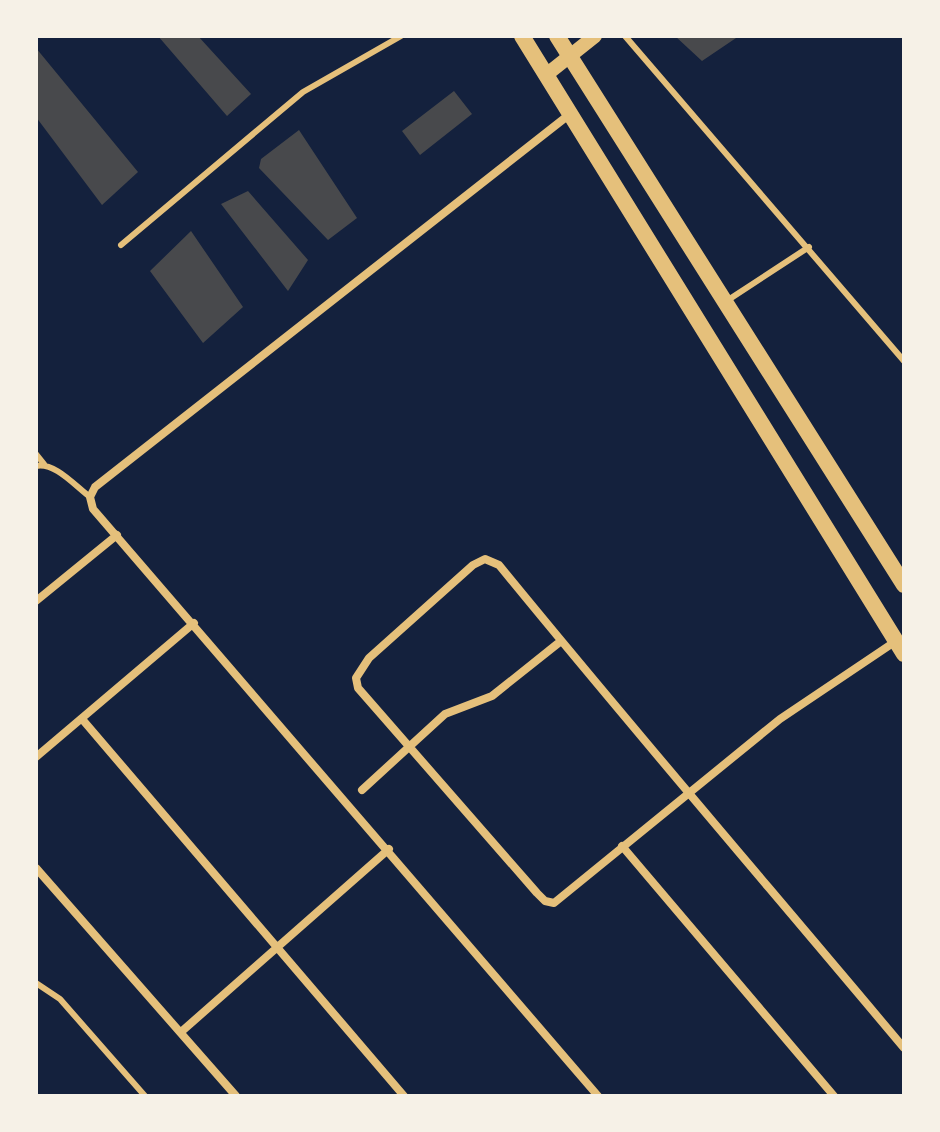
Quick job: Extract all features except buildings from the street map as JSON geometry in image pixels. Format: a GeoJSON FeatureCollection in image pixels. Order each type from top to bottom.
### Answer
{"type":"FeatureCollection","features":[{"type":"Feature","properties":{"kind":"main road"},"geometry":{"type":"LineString","coordinates":[[522,36],[900,647]]}},
{"type":"Feature","properties":{"kind":"main road"},"geometry":{"type":"LineString","coordinates":[[557,36],[904,585]]}},
{"type":"Feature","properties":{"kind":"street"},"geometry":{"type":"LineString","coordinates":[[546,75],[595,36]]}},
{"type":"Feature","properties":{"kind":"street"},"geometry":{"type":"LineString","coordinates":[[570,114],[95,487],[90,497],[93,509],[389,849],[598,1096]]}},
{"type":"Feature","properties":{"kind":"street"},"geometry":{"type":"LineString","coordinates":[[36,601],[117,535]]}},
{"type":"Feature","properties":{"kind":"street"},"geometry":{"type":"LineString","coordinates":[[900,647],[780,719],[688,790],[554,903],[545,901],[407,745],[358,688],[356,678],[369,658],[473,565],[485,559],[499,565],[561,641],[688,790],[904,1048]]}},
{"type":"Feature","properties":{"kind":"street"},"geometry":{"type":"LineString","coordinates":[[36,757],[194,623]]}},
{"type":"Feature","properties":{"kind":"street"},"geometry":{"type":"LineString","coordinates":[[362,790],[407,745],[445,714],[492,696],[561,641]]}},
{"type":"Feature","properties":{"kind":"street"},"geometry":{"type":"LineString","coordinates":[[82,719],[404,1096]]}},
{"type":"Feature","properties":{"kind":"street"},"geometry":{"type":"LineString","coordinates":[[622,846],[834,1096]]}},
{"type":"Feature","properties":{"kind":"street"},"geometry":{"type":"LineString","coordinates":[[181,1032],[389,849]]}},
{"type":"Feature","properties":{"kind":"street"},"geometry":{"type":"LineString","coordinates":[[36,868],[236,1096]]}},
{"type":"Feature","properties":{"kind":"lane"},"geometry":{"type":"LineString","coordinates":[[121,245],[293,100],[401,36]]}},
{"type":"Feature","properties":{"kind":"lane"},"geometry":{"type":"LineString","coordinates":[[625,36],[904,361]]}},
{"type":"Feature","properties":{"kind":"lane"},"geometry":{"type":"LineString","coordinates":[[725,302],[809,247]]}},
{"type":"Feature","properties":{"kind":"lane"},"geometry":{"type":"LineString","coordinates":[[36,454],[40,465],[90,497]]}},
{"type":"Feature","properties":{"kind":"lane"},"geometry":{"type":"LineString","coordinates":[[36,983],[60,999],[145,1096]]}}]}
